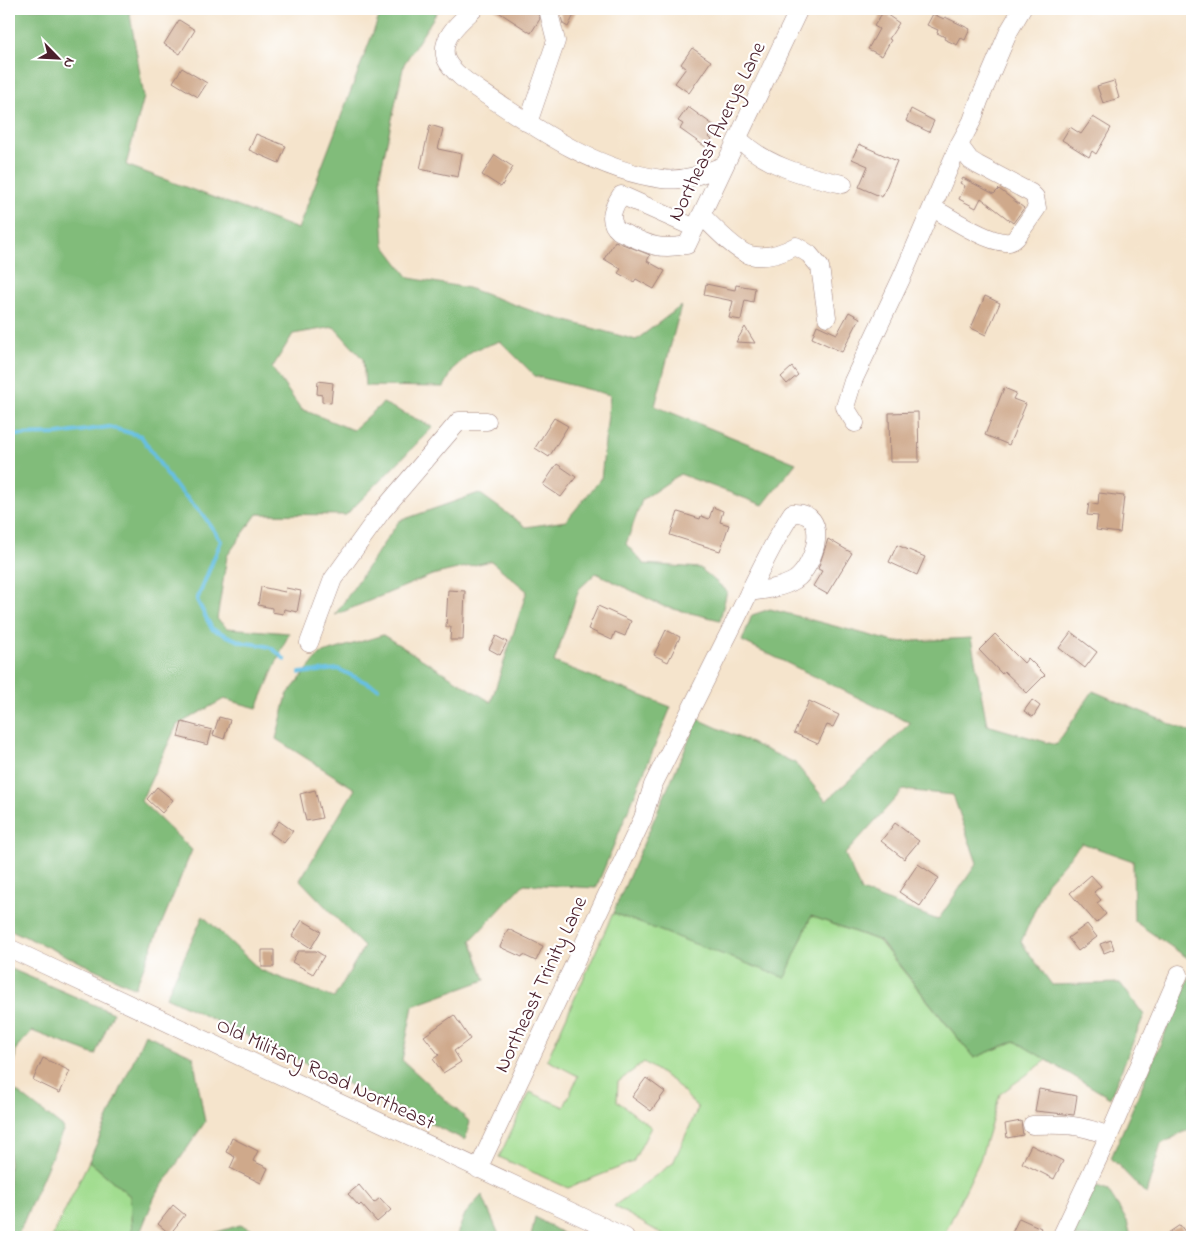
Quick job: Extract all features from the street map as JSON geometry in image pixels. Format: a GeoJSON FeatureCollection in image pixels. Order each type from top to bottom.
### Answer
{"type":"FeatureCollection","features":[{"type":"Feature","properties":{"kind":"street"},"geometry":{"type":"LineString","coordinates":[[474,9],[454,27],[446,42],[446,58],[455,72],[557,142],[633,174],[665,180],[699,175],[725,165]]}},
{"type":"Feature","properties":{"kind":"street"},"geometry":{"type":"LineString","coordinates":[[528,123],[556,41],[548,9]]}},
{"type":"Feature","properties":{"kind":"street","name":"Northeast Averys Lane"},"geometry":{"type":"LineString","coordinates":[[698,222],[621,195],[614,206],[612,222],[619,231],[654,247],[674,248],[686,245],[698,222],[799,9]]}},
{"type":"Feature","properties":{"kind":"street"},"geometry":{"type":"LineString","coordinates":[[855,423],[845,407],[854,381],[876,337],[924,224],[972,120],[1009,31],[1022,9]]}},
{"type":"Feature","properties":{"kind":"street"},"geometry":{"type":"LineString","coordinates":[[738,138],[749,149],[776,164],[812,178],[843,184]]}},
{"type":"Feature","properties":{"kind":"street"},"geometry":{"type":"LineString","coordinates":[[933,208],[979,233],[1000,242],[1012,242],[1037,208],[1035,197],[1031,193],[970,160],[959,145]]}},
{"type":"Feature","properties":{"kind":"street"},"geometry":{"type":"LineString","coordinates":[[698,222],[750,255],[773,256],[796,246],[809,254],[820,267],[827,317]]}},
{"type":"Feature","properties":{"kind":"street"},"geometry":{"type":"LineString","coordinates":[[309,643],[333,579],[382,511],[459,421],[487,421]]}},
{"type":"Feature","properties":{"kind":"street","name":"Northeast Trinity Lane"},"geometry":{"type":"LineString","coordinates":[[478,1169],[643,818],[653,785],[750,592],[792,513],[799,512],[806,515],[815,526],[817,536],[816,548],[803,572],[796,579],[788,583],[750,592]]}},
{"type":"Feature","properties":{"kind":"street","name":"Old Military Road Northeast"},"geometry":{"type":"LineString","coordinates":[[9,948],[625,1237]]}},
{"type":"Feature","properties":{"kind":"street"},"geometry":{"type":"LineString","coordinates":[[1061,1237],[1109,1136],[1179,974]]}},
{"type":"Feature","properties":{"kind":"street"},"geometry":{"type":"LineString","coordinates":[[1032,1125],[1060,1124],[1085,1127],[1109,1136]]}},
{"type":"Feature","properties":{"kind":"green space"},"geometry":{"type":"Polygon","coordinates":[[[9,9],[129,9],[144,97],[126,165],[298,229],[382,9],[439,9],[404,64],[380,174],[384,245],[409,278],[468,288],[541,314],[636,340],[681,306],[655,406],[796,463],[763,505],[680,474],[642,500],[626,544],[644,564],[700,568],[727,591],[720,620],[665,607],[596,573],[579,589],[554,662],[671,707],[596,888],[524,884],[471,940],[485,980],[413,1006],[402,1060],[470,1122],[465,1140],[166,997],[203,916],[260,970],[334,998],[364,947],[300,880],[355,789],[276,739],[287,695],[320,654],[383,635],[491,702],[527,591],[491,561],[432,575],[335,615],[399,521],[479,493],[526,527],[566,521],[601,479],[610,395],[535,376],[500,341],[472,351],[454,368],[444,387],[365,386],[363,359],[334,327],[293,334],[272,368],[301,409],[353,430],[383,403],[433,427],[346,515],[257,514],[227,556],[217,619],[227,628],[289,633],[257,708],[224,699],[177,725],[141,801],[192,850],[135,988],[9,929],[9,9]]]}},
{"type":"Feature","properties":{"kind":"green space"},"geometry":{"type":"Polygon","coordinates":[[[770,609],[895,642],[971,638],[987,725],[1056,745],[1093,691],[1192,733],[1192,961],[1134,921],[1133,861],[1082,843],[1047,882],[1021,942],[1052,985],[1120,983],[1144,1015],[1110,1098],[1015,1041],[974,1058],[880,941],[811,916],[785,978],[613,913],[698,719],[795,763],[826,801],[910,723],[742,641],[752,615],[770,609]],[[903,790],[845,854],[861,891],[938,920],[977,863],[953,795],[903,790]]]}},
{"type":"Feature","properties":{"kind":"green space"},"geometry":{"type":"Polygon","coordinates":[[[613,913],[785,977],[811,916],[879,941],[974,1058],[1015,1041],[1047,1060],[1000,1094],[980,1160],[943,1237],[667,1237],[614,1206],[673,1163],[698,1108],[674,1082],[644,1062],[618,1082],[617,1101],[651,1127],[633,1162],[568,1188],[499,1157],[530,1092],[564,1107],[578,1076],[547,1060],[613,913]]]}},
{"type":"Feature","properties":{"kind":"green space"},"geometry":{"type":"Polygon","coordinates":[[[9,968],[113,1013],[95,1055],[32,1031],[16,1049],[12,1088],[64,1128],[17,1237],[9,1237],[9,968]]]}},
{"type":"Feature","properties":{"kind":"green space"},"geometry":{"type":"Polygon","coordinates":[[[1192,971],[1192,1128],[1161,1144],[1146,1194],[1111,1158],[1192,971]]]}},
{"type":"Feature","properties":{"kind":"green space"},"geometry":{"type":"Polygon","coordinates":[[[145,1034],[193,1056],[205,1122],[155,1196],[140,1233],[143,1237],[135,1237],[132,1234],[130,1196],[89,1161],[145,1034]]]}},
{"type":"Feature","properties":{"kind":"green space"},"geometry":{"type":"Polygon","coordinates":[[[89,1161],[130,1196],[132,1233],[135,1237],[52,1237],[89,1161]]]}},
{"type":"Feature","properties":{"kind":"green space"},"geometry":{"type":"Polygon","coordinates":[[[1094,1186],[1108,1191],[1127,1221],[1131,1237],[1071,1237],[1094,1186]]]}},
{"type":"Feature","properties":{"kind":"green space"},"geometry":{"type":"Polygon","coordinates":[[[482,1195],[500,1237],[456,1237],[465,1214],[482,1195]]]}},
{"type":"Feature","properties":{"kind":"green space"},"geometry":{"type":"Polygon","coordinates":[[[535,1217],[569,1237],[531,1237],[535,1217]]]}},
{"type":"Feature","properties":{"kind":"green space"},"geometry":{"type":"Polygon","coordinates":[[[240,1225],[273,1237],[201,1237],[240,1225]]]}},
{"type":"Feature","properties":{"kind":"building"},"geometry":{"type":"Polygon","coordinates":[[[494,9],[536,9],[540,19],[531,33],[494,9]]]}},
{"type":"Feature","properties":{"kind":"building"},"geometry":{"type":"Polygon","coordinates":[[[559,9],[577,9],[568,27],[563,24],[559,9]]]}},
{"type":"Feature","properties":{"kind":"building"},"geometry":{"type":"Polygon","coordinates":[[[883,12],[899,23],[889,39],[891,40],[882,56],[868,49],[879,29],[874,26],[883,12]]]}},
{"type":"Feature","properties":{"kind":"building"},"geometry":{"type":"Polygon","coordinates":[[[933,14],[944,19],[945,17],[970,29],[965,40],[961,38],[957,45],[944,39],[945,37],[937,33],[938,30],[927,25],[933,14]]]}},
{"type":"Feature","properties":{"kind":"building"},"geometry":{"type":"Polygon","coordinates":[[[179,20],[195,30],[180,54],[164,44],[179,20]]]}},
{"type":"Feature","properties":{"kind":"building"},"geometry":{"type":"Polygon","coordinates":[[[692,48],[711,61],[689,93],[675,83],[686,68],[681,64],[692,48]]]}},
{"type":"Feature","properties":{"kind":"building"},"geometry":{"type":"Polygon","coordinates":[[[182,68],[207,83],[198,97],[173,82],[182,68]]]}},
{"type":"Feature","properties":{"kind":"building"},"geometry":{"type":"Polygon","coordinates":[[[1114,81],[1119,98],[1103,103],[1097,86],[1114,81]]]}},
{"type":"Feature","properties":{"kind":"building"},"geometry":{"type":"Polygon","coordinates":[[[688,107],[716,127],[709,137],[712,140],[707,148],[680,129],[683,124],[678,121],[688,107]]]}},
{"type":"Feature","properties":{"kind":"building"},"geometry":{"type":"Polygon","coordinates":[[[911,109],[934,121],[929,132],[906,121],[911,109]]]}},
{"type":"Feature","properties":{"kind":"building"},"geometry":{"type":"Polygon","coordinates":[[[1093,117],[1111,128],[1096,154],[1092,151],[1089,157],[1062,140],[1070,127],[1081,134],[1093,117]]]}},
{"type":"Feature","properties":{"kind":"building"},"geometry":{"type":"Polygon","coordinates":[[[430,125],[443,129],[438,149],[462,154],[458,177],[420,169],[430,125]]]}},
{"type":"Feature","properties":{"kind":"building"},"geometry":{"type":"Polygon","coordinates":[[[256,134],[286,146],[279,163],[249,150],[256,134]]]}},
{"type":"Feature","properties":{"kind":"building"},"geometry":{"type":"Polygon","coordinates":[[[859,144],[897,161],[882,197],[859,187],[868,166],[852,159],[859,144]]]}},
{"type":"Feature","properties":{"kind":"building"},"geometry":{"type":"Polygon","coordinates":[[[495,155],[513,167],[501,187],[482,175],[495,155]]]}},
{"type":"Feature","properties":{"kind":"building"},"geometry":{"type":"Polygon","coordinates":[[[963,178],[994,194],[999,189],[1024,208],[1013,223],[981,198],[976,208],[959,199],[965,186],[960,183],[963,178]]]}},
{"type":"Feature","properties":{"kind":"building"},"geometry":{"type":"Polygon","coordinates":[[[615,241],[650,255],[647,261],[665,271],[654,289],[636,279],[634,282],[618,273],[621,269],[604,259],[615,241]]]}},
{"type":"Feature","properties":{"kind":"building"},"geometry":{"type":"Polygon","coordinates":[[[706,284],[735,290],[736,285],[755,288],[753,302],[745,300],[741,320],[729,318],[733,301],[704,295],[706,284]]]}},
{"type":"Feature","properties":{"kind":"building"},"geometry":{"type":"Polygon","coordinates":[[[985,296],[1000,303],[986,335],[971,328],[985,296]]]}},
{"type":"Feature","properties":{"kind":"building"},"geometry":{"type":"Polygon","coordinates":[[[849,312],[860,318],[842,352],[812,338],[817,325],[837,334],[849,312]]]}},
{"type":"Feature","properties":{"kind":"building"},"geometry":{"type":"Polygon","coordinates":[[[745,327],[755,343],[736,342],[745,327]]]}},
{"type":"Feature","properties":{"kind":"building"},"geometry":{"type":"Polygon","coordinates":[[[792,367],[798,375],[787,384],[781,377],[792,367]]]}},
{"type":"Feature","properties":{"kind":"building"},"geometry":{"type":"Polygon","coordinates":[[[318,381],[333,383],[331,403],[322,402],[322,395],[317,394],[318,381]]]}},
{"type":"Feature","properties":{"kind":"building"},"geometry":{"type":"Polygon","coordinates":[[[1004,388],[1016,393],[1013,399],[1026,404],[1009,445],[985,435],[1004,388]]]}},
{"type":"Feature","properties":{"kind":"building"},"geometry":{"type":"Polygon","coordinates":[[[918,412],[919,462],[890,462],[889,413],[918,412]]]}},
{"type":"Feature","properties":{"kind":"building"},"geometry":{"type":"Polygon","coordinates":[[[554,418],[568,426],[549,457],[535,448],[554,418]]]}},
{"type":"Feature","properties":{"kind":"building"},"geometry":{"type":"Polygon","coordinates":[[[557,464],[576,477],[561,497],[543,485],[557,464]]]}},
{"type":"Feature","properties":{"kind":"building"},"geometry":{"type":"Polygon","coordinates":[[[1099,493],[1124,496],[1120,533],[1096,530],[1098,516],[1087,515],[1089,503],[1098,505],[1099,493]]]}},
{"type":"Feature","properties":{"kind":"building"},"geometry":{"type":"Polygon","coordinates":[[[713,507],[723,511],[720,522],[729,525],[720,551],[670,535],[678,512],[700,519],[701,516],[709,519],[713,507]]]}},
{"type":"Feature","properties":{"kind":"building"},"geometry":{"type":"Polygon","coordinates":[[[828,539],[852,553],[827,594],[813,586],[822,571],[818,569],[828,539]]]}},
{"type":"Feature","properties":{"kind":"building"},"geometry":{"type":"Polygon","coordinates":[[[897,545],[925,557],[917,575],[889,562],[897,545]]]}},
{"type":"Feature","properties":{"kind":"building"},"geometry":{"type":"Polygon","coordinates":[[[261,587],[285,592],[286,588],[301,591],[297,612],[284,609],[283,614],[272,612],[272,608],[258,605],[261,587]]]}},
{"type":"Feature","properties":{"kind":"building"},"geometry":{"type":"Polygon","coordinates":[[[448,590],[465,591],[463,640],[450,640],[451,627],[446,627],[448,590]]]}},
{"type":"Feature","properties":{"kind":"building"},"geometry":{"type":"Polygon","coordinates":[[[598,606],[631,621],[625,636],[615,632],[612,640],[588,629],[598,606]]]}},
{"type":"Feature","properties":{"kind":"building"},"geometry":{"type":"Polygon","coordinates":[[[666,630],[680,637],[668,662],[654,655],[666,630]]]}},
{"type":"Feature","properties":{"kind":"building"},"geometry":{"type":"Polygon","coordinates":[[[1071,632],[1097,652],[1085,668],[1059,648],[1071,632]]]}},
{"type":"Feature","properties":{"kind":"building"},"geometry":{"type":"Polygon","coordinates":[[[995,634],[1024,663],[1028,658],[1045,675],[1027,693],[1004,671],[1002,674],[979,650],[995,634]]]}},
{"type":"Feature","properties":{"kind":"building"},"geometry":{"type":"Polygon","coordinates":[[[496,636],[507,642],[500,655],[489,649],[496,636]]]}},
{"type":"Feature","properties":{"kind":"building"},"geometry":{"type":"Polygon","coordinates":[[[1032,700],[1040,706],[1033,717],[1024,711],[1032,700]]]}},
{"type":"Feature","properties":{"kind":"building"},"geometry":{"type":"Polygon","coordinates":[[[809,701],[839,715],[833,727],[827,725],[818,744],[794,733],[809,701]]]}},
{"type":"Feature","properties":{"kind":"building"},"geometry":{"type":"Polygon","coordinates":[[[219,717],[230,720],[224,739],[213,735],[219,717]]]}},
{"type":"Feature","properties":{"kind":"building"},"geometry":{"type":"Polygon","coordinates":[[[182,722],[212,730],[208,745],[178,737],[182,722]]]}},
{"type":"Feature","properties":{"kind":"building"},"geometry":{"type":"Polygon","coordinates":[[[157,787],[173,800],[162,813],[147,799],[157,787]]]}},
{"type":"Feature","properties":{"kind":"building"},"geometry":{"type":"Polygon","coordinates":[[[315,790],[322,818],[306,821],[300,794],[315,790]]]}},
{"type":"Feature","properties":{"kind":"building"},"geometry":{"type":"Polygon","coordinates":[[[279,821],[293,831],[284,843],[270,833],[279,821]]]}},
{"type":"Feature","properties":{"kind":"building"},"geometry":{"type":"Polygon","coordinates":[[[895,823],[919,841],[904,859],[881,841],[895,823]]]}},
{"type":"Feature","properties":{"kind":"building"},"geometry":{"type":"Polygon","coordinates":[[[918,864],[939,878],[920,906],[899,892],[918,864]]]}},
{"type":"Feature","properties":{"kind":"building"},"geometry":{"type":"Polygon","coordinates":[[[1091,875],[1101,886],[1094,892],[1101,900],[1097,903],[1106,914],[1096,923],[1070,893],[1091,875]]]}},
{"type":"Feature","properties":{"kind":"building"},"geometry":{"type":"Polygon","coordinates":[[[302,920],[321,931],[311,948],[292,936],[302,920]]]}},
{"type":"Feature","properties":{"kind":"building"},"geometry":{"type":"Polygon","coordinates":[[[1087,924],[1097,937],[1078,951],[1068,938],[1087,924]]]}},
{"type":"Feature","properties":{"kind":"building"},"geometry":{"type":"Polygon","coordinates":[[[508,929],[543,946],[536,961],[500,947],[508,929]]]}},
{"type":"Feature","properties":{"kind":"building"},"geometry":{"type":"Polygon","coordinates":[[[1111,940],[1114,949],[1104,953],[1100,944],[1111,940]]]}},
{"type":"Feature","properties":{"kind":"building"},"geometry":{"type":"Polygon","coordinates":[[[262,950],[274,950],[274,967],[262,967],[262,950]]]}},
{"type":"Feature","properties":{"kind":"building"},"geometry":{"type":"Polygon","coordinates":[[[298,951],[316,951],[324,956],[313,974],[292,962],[298,951]]]}},
{"type":"Feature","properties":{"kind":"building"},"geometry":{"type":"Polygon","coordinates":[[[454,1015],[470,1039],[454,1051],[461,1062],[443,1073],[433,1059],[439,1055],[424,1036],[454,1015]]]}},
{"type":"Feature","properties":{"kind":"building"},"geometry":{"type":"Polygon","coordinates":[[[43,1058],[70,1071],[60,1093],[33,1080],[43,1058]]]}},
{"type":"Feature","properties":{"kind":"building"},"geometry":{"type":"Polygon","coordinates":[[[646,1078],[665,1092],[651,1111],[632,1097],[646,1078]]]}},
{"type":"Feature","properties":{"kind":"building"},"geometry":{"type":"Polygon","coordinates":[[[1039,1089],[1077,1096],[1074,1115],[1035,1111],[1039,1089]]]}},
{"type":"Feature","properties":{"kind":"building"},"geometry":{"type":"Polygon","coordinates":[[[1021,1121],[1023,1135],[1007,1138],[1005,1124],[1021,1121]]]}},
{"type":"Feature","properties":{"kind":"building"},"geometry":{"type":"Polygon","coordinates":[[[232,1138],[258,1151],[253,1161],[268,1168],[261,1183],[230,1168],[235,1157],[226,1152],[232,1138]]]}},
{"type":"Feature","properties":{"kind":"building"},"geometry":{"type":"Polygon","coordinates":[[[1031,1145],[1063,1161],[1054,1179],[1022,1163],[1031,1145]]]}},
{"type":"Feature","properties":{"kind":"building"},"geometry":{"type":"Polygon","coordinates":[[[359,1185],[374,1203],[380,1198],[391,1210],[377,1222],[361,1204],[359,1206],[348,1194],[359,1185]]]}},
{"type":"Feature","properties":{"kind":"building"},"geometry":{"type":"Polygon","coordinates":[[[173,1205],[185,1215],[170,1234],[158,1224],[173,1205]]]}},
{"type":"Feature","properties":{"kind":"building"},"geometry":{"type":"Polygon","coordinates":[[[1019,1218],[1041,1228],[1037,1237],[1010,1237],[1019,1218]]]}},
{"type":"Feature","properties":{"kind":"building"},"geometry":{"type":"Polygon","coordinates":[[[1180,1225],[1189,1237],[1162,1237],[1180,1225]]]}},
{"type":"Feature","properties":{"kind":"waterway"},"geometry":{"type":"LineString","coordinates":[[9,435],[58,434],[109,427],[141,436],[172,482],[204,516],[221,541],[197,600],[212,629],[242,642],[264,645],[276,651],[285,660]]}},
{"type":"Feature","properties":{"kind":"waterway"},"geometry":{"type":"LineString","coordinates":[[300,673],[338,669],[378,688]]}}]}
